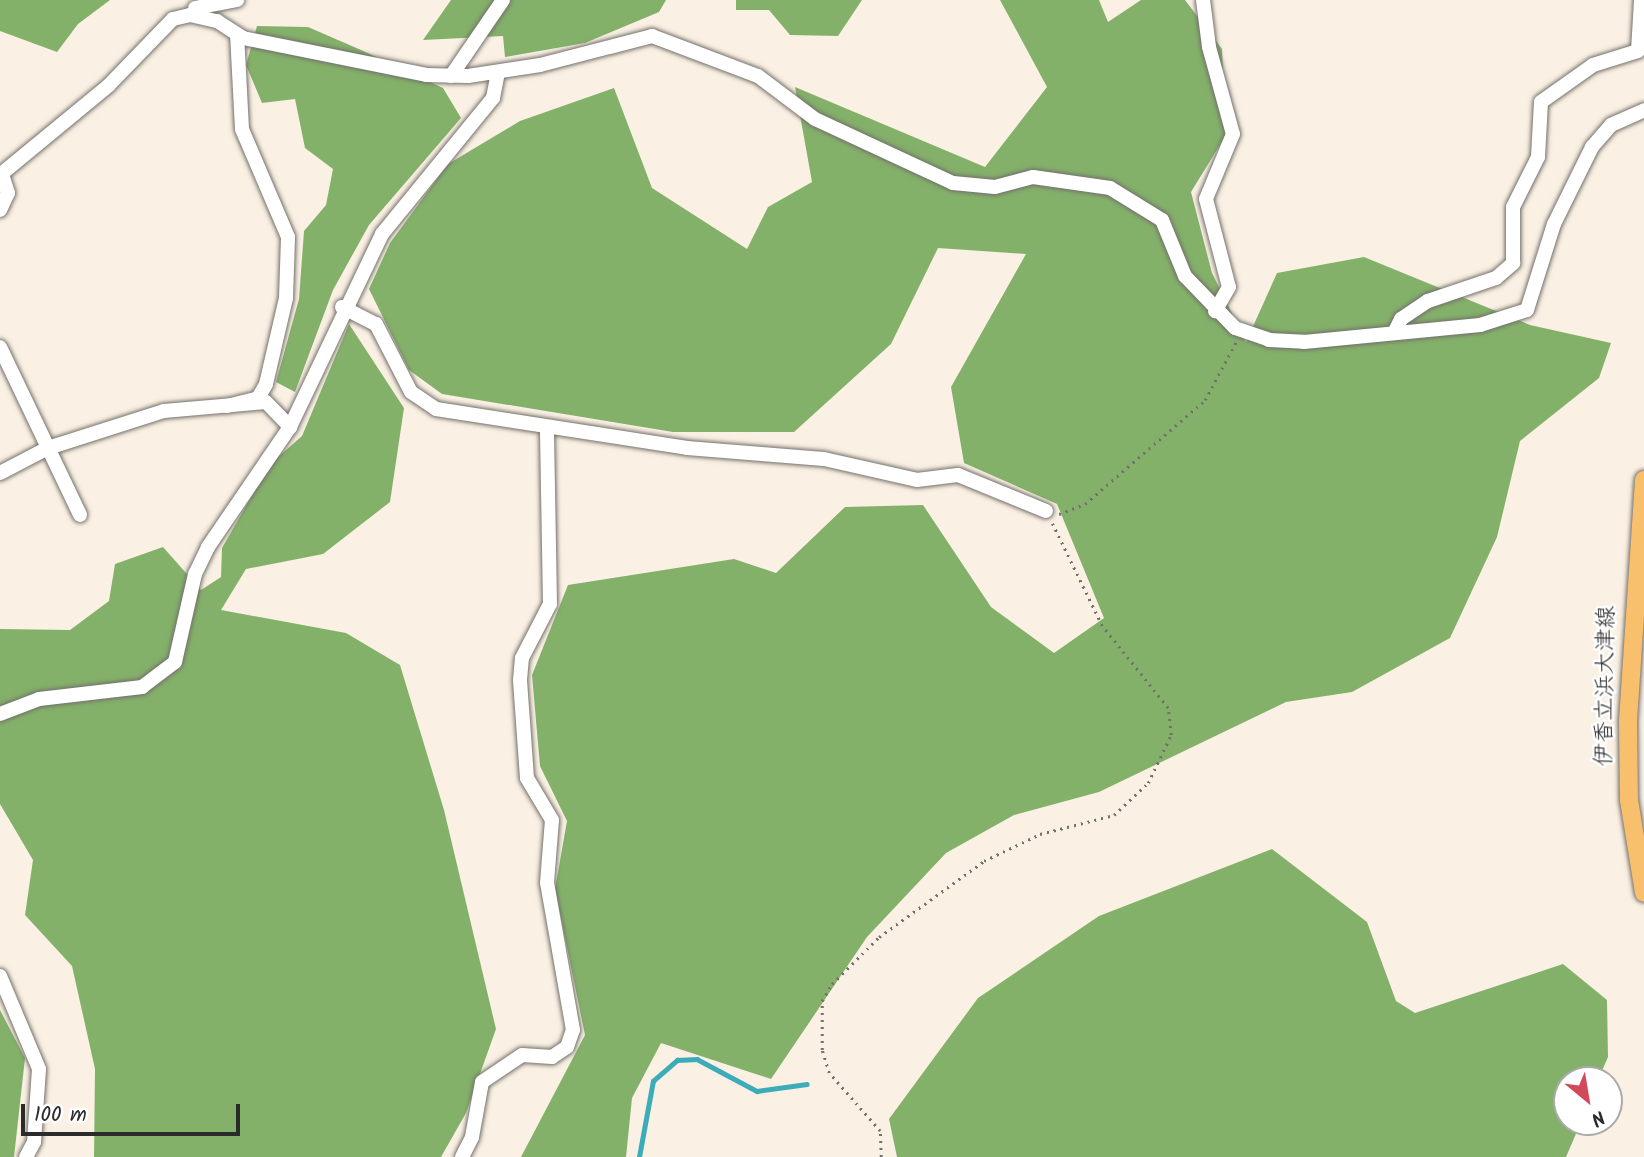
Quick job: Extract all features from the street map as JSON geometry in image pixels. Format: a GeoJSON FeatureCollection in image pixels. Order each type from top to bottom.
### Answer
{"type":"FeatureCollection","features":[{"type":"Feature","properties":{"kind":"main road","name":"伊香立浜大津線"},"geometry":{"type":"LineString","coordinates":[[1644,480],[1628,722],[1629,800],[1644,892]]}},
{"type":"Feature","properties":{"kind":"street"},"geometry":{"type":"LineString","coordinates":[[0,210],[8,193],[1,175],[108,85],[173,19],[175,12],[237,0]]}},
{"type":"Feature","properties":{"kind":"street"},"geometry":{"type":"LineString","coordinates":[[451,76],[503,0]]}},
{"type":"Feature","properties":{"kind":"street"},"geometry":{"type":"LineString","coordinates":[[1203,0],[1209,47],[1233,134],[1206,199],[1229,287],[1215,311]]}},
{"type":"Feature","properties":{"kind":"street"},"geometry":{"type":"LineString","coordinates":[[1394,333],[1401,319],[1428,301],[1496,278],[1513,263],[1513,207],[1538,157],[1541,102],[1593,65],[1638,51],[1641,0]]}},
{"type":"Feature","properties":{"kind":"street"},"geometry":{"type":"LineString","coordinates":[[173,19],[206,16],[237,34],[451,76],[498,72],[652,36],[677,42],[758,76],[816,119],[953,183],[1075,180],[1146,205],[1162,220],[1185,276],[1215,311],[1242,331],[1304,342],[1480,325],[1527,310],[1554,224],[1592,147],[1611,125],[1644,110]]}},
{"type":"Feature","properties":{"kind":"street"},"geometry":{"type":"LineString","coordinates":[[227,405],[258,398],[266,384],[286,298],[288,237],[242,129],[237,34]]}},
{"type":"Feature","properties":{"kind":"street"},"geometry":{"type":"LineString","coordinates":[[0,715],[40,699],[123,691],[160,677],[182,649],[195,574],[208,547],[290,427],[342,307],[382,234],[493,97],[498,72]]}},
{"type":"Feature","properties":{"kind":"street"},"geometry":{"type":"LineString","coordinates":[[342,307],[376,324],[411,392],[436,409],[526,419],[547,430],[824,459],[917,480],[958,475],[1046,511]]}},
{"type":"Feature","properties":{"kind":"street"},"geometry":{"type":"LineString","coordinates":[[0,347],[80,515]]}},
{"type":"Feature","properties":{"kind":"street"},"geometry":{"type":"LineString","coordinates":[[0,473],[48,447],[164,411],[266,402],[290,427]]}},
{"type":"Feature","properties":{"kind":"street"},"geometry":{"type":"LineString","coordinates":[[462,1157],[472,1138],[482,1082],[522,1055],[552,1057],[567,1047],[573,1030],[547,883],[552,820],[527,778],[520,680],[522,658],[550,604],[547,430]]}},
{"type":"Feature","properties":{"kind":"street"},"geometry":{"type":"LineString","coordinates":[[0,976],[39,1069],[34,1142],[26,1157]]}},
{"type":"Feature","properties":{"kind":"path"},"geometry":{"type":"LineString","coordinates":[[1046,511],[1060,514],[1086,504],[1205,400],[1242,331]]}},
{"type":"Feature","properties":{"kind":"path"},"geometry":{"type":"LineString","coordinates":[[881,1157],[880,1131],[829,1073],[822,1050],[822,1001],[832,984],[879,937],[985,862],[1040,834],[1114,815],[1148,783],[1171,735],[1168,708],[1081,592],[1046,511]]}},
{"type":"Feature","properties":{"kind":"green space"},"geometry":{"type":"Polygon","coordinates":[[[0,0],[110,0],[78,24],[57,52],[0,31],[0,0]]]}},
{"type":"Feature","properties":{"kind":"green space"},"geometry":{"type":"Polygon","coordinates":[[[451,0],[666,0],[659,12],[585,43],[505,57],[503,36],[423,40],[451,0]]]}},
{"type":"Feature","properties":{"kind":"green space"},"geometry":{"type":"Polygon","coordinates":[[[736,0],[862,0],[838,36],[790,35],[769,10],[736,10],[736,0]]]}},
{"type":"Feature","properties":{"kind":"green space"},"geometry":{"type":"Polygon","coordinates":[[[1000,0],[1099,0],[1108,22],[1141,0],[1185,0],[1222,49],[1226,135],[1191,192],[1212,273],[1246,342],[1277,273],[1364,257],[1530,325],[1611,343],[1599,378],[1520,441],[1497,537],[1450,638],[1352,692],[1286,702],[1099,792],[1014,815],[946,853],[867,937],[771,1079],[661,1043],[632,1098],[626,1157],[521,1157],[585,1035],[555,889],[567,821],[540,766],[532,675],[568,585],[734,559],[776,573],[845,507],[923,505],[991,607],[1054,653],[1104,618],[1057,504],[964,463],[951,387],[1026,254],[938,248],[891,344],[794,432],[673,432],[442,394],[409,370],[369,289],[390,243],[448,164],[520,121],[614,88],[652,188],[747,249],[768,207],[812,182],[795,87],[985,167],[1047,87],[1000,0]]]}},
{"type":"Feature","properties":{"kind":"green space"},"geometry":{"type":"Polygon","coordinates":[[[257,26],[308,27],[361,50],[443,88],[461,118],[369,225],[333,290],[295,392],[276,382],[299,299],[304,231],[326,205],[333,169],[305,148],[295,99],[262,103],[246,65],[257,26]]]}},
{"type":"Feature","properties":{"kind":"green space"},"geometry":{"type":"Polygon","coordinates":[[[349,324],[404,408],[390,502],[323,554],[246,569],[221,610],[346,633],[400,665],[444,810],[496,1029],[466,1113],[441,1157],[94,1157],[95,1069],[72,966],[25,915],[33,860],[0,804],[0,629],[70,630],[109,601],[115,564],[163,547],[201,590],[221,577],[222,548],[270,464],[302,436],[349,324]]]}},
{"type":"Feature","properties":{"kind":"green space"},"geometry":{"type":"Polygon","coordinates":[[[1272,849],[1367,922],[1396,1001],[1415,1013],[1563,964],[1607,1000],[1608,1057],[1604,1066],[1553,1066],[1553,1136],[1575,1136],[1566,1157],[897,1157],[889,1119],[978,998],[1099,916],[1272,849]]]}},
{"type":"Feature","properties":{"kind":"green space"},"geometry":{"type":"Polygon","coordinates":[[[0,1010],[25,1058],[14,1157],[0,1157],[0,1010]]]}},
{"type":"Feature","properties":{"kind":"waterway"},"geometry":{"type":"LineString","coordinates":[[639,1157],[653,1081],[677,1060],[697,1059],[757,1091],[807,1084]]}}]}
